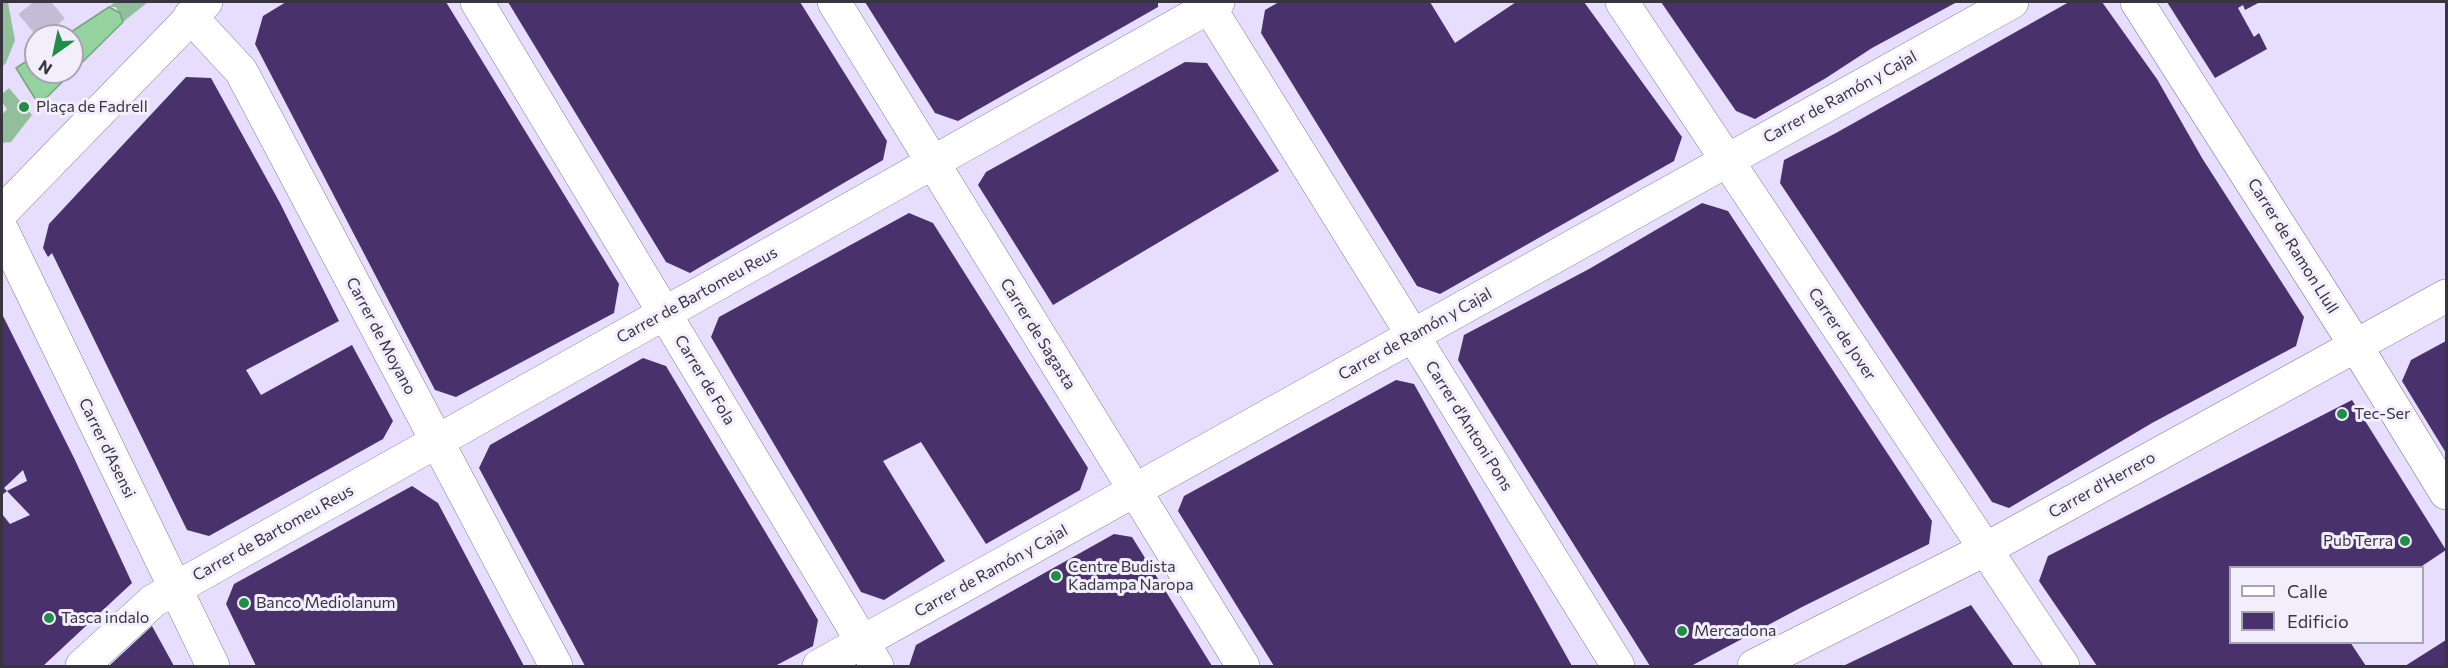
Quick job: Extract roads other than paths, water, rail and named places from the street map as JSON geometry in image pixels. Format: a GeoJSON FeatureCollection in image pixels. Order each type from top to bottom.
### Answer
{"type":"FeatureCollection","features":[{"type":"Feature","properties":{"kind":"street","name":"Carrer de Fola"},"geometry":{"type":"LineString","coordinates":[[477,2],[869,655]]}},
{"type":"Feature","properties":{"kind":"street","name":"Carrer de Sagasta"},"geometry":{"type":"LineString","coordinates":[[834,2],[1243,666]]}},
{"type":"Feature","properties":{"kind":"street","name":"Carrer de Jover"},"geometry":{"type":"LineString","coordinates":[[1622,2],[2063,666]]}},
{"type":"Feature","properties":{"kind":"street","name":"Carrer de Ramón y Cajal"},"geometry":{"type":"LineString","coordinates":[[819,666],[869,655],[1134,491],[2012,2]]}},
{"type":"Feature","properties":{"kind":"street","name":"Carrer de Ramon Llull"},"geometry":{"type":"LineString","coordinates":[[2137,2],[2356,346],[2446,493]]}},
{"type":"Feature","properties":{"kind":"street","name":"Carrer de Bartomeu Reus"},"geometry":{"type":"LineString","coordinates":[[82,666],[153,601],[175,588],[1211,3]]}},
{"type":"Feature","properties":{"kind":"street","name":"Carrer d'Antoni Pons"},"geometry":{"type":"LineString","coordinates":[[1211,3],[1618,666]]}},
{"type":"Feature","properties":{"kind":"street"},"geometry":{"type":"LineString","coordinates":[[2,212],[198,9]]}},
{"type":"Feature","properties":{"kind":"street","name":"Carrer de Moyano"},"geometry":{"type":"LineString","coordinates":[[198,9],[241,71],[556,666]]}},
{"type":"Feature","properties":{"kind":"street","name":"Carrer d'Asensi"},"geometry":{"type":"LineString","coordinates":[[2,230],[213,666]]}},
{"type":"Feature","properties":{"kind":"street","name":"Carrer d'Herrero"},"geometry":{"type":"LineString","coordinates":[[1754,666],[1986,549],[2446,296]]}},
{"type":"Feature","properties":{"kind":"tunnel"},"geometry":{"type":"LineString","coordinates":[[33,24],[59,2]]}},
{"type":"Feature","properties":{"kind":"place","name":"Plaça de Fadrell"},"geometry":{"type":"Point","coordinates":[24,107]}},
{"type":"Feature","properties":{"kind":"place","name":"Tec-Ser"},"geometry":{"type":"Point","coordinates":[2342,414]}},
{"type":"Feature","properties":{"kind":"place","name":"Pub Terra"},"geometry":{"type":"Point","coordinates":[2405,541]}},
{"type":"Feature","properties":{"kind":"place","name":"Centre Budista Kadampa Naropa"},"geometry":{"type":"Point","coordinates":[1056,576]}},
{"type":"Feature","properties":{"kind":"place","name":"Banco Mediolanum"},"geometry":{"type":"Point","coordinates":[244,603]}},
{"type":"Feature","properties":{"kind":"place","name":"Tasca indalo"},"geometry":{"type":"Point","coordinates":[49,618]}},
{"type":"Feature","properties":{"kind":"place","name":"Mercadona"},"geometry":{"type":"Point","coordinates":[1682,631]}}]}
